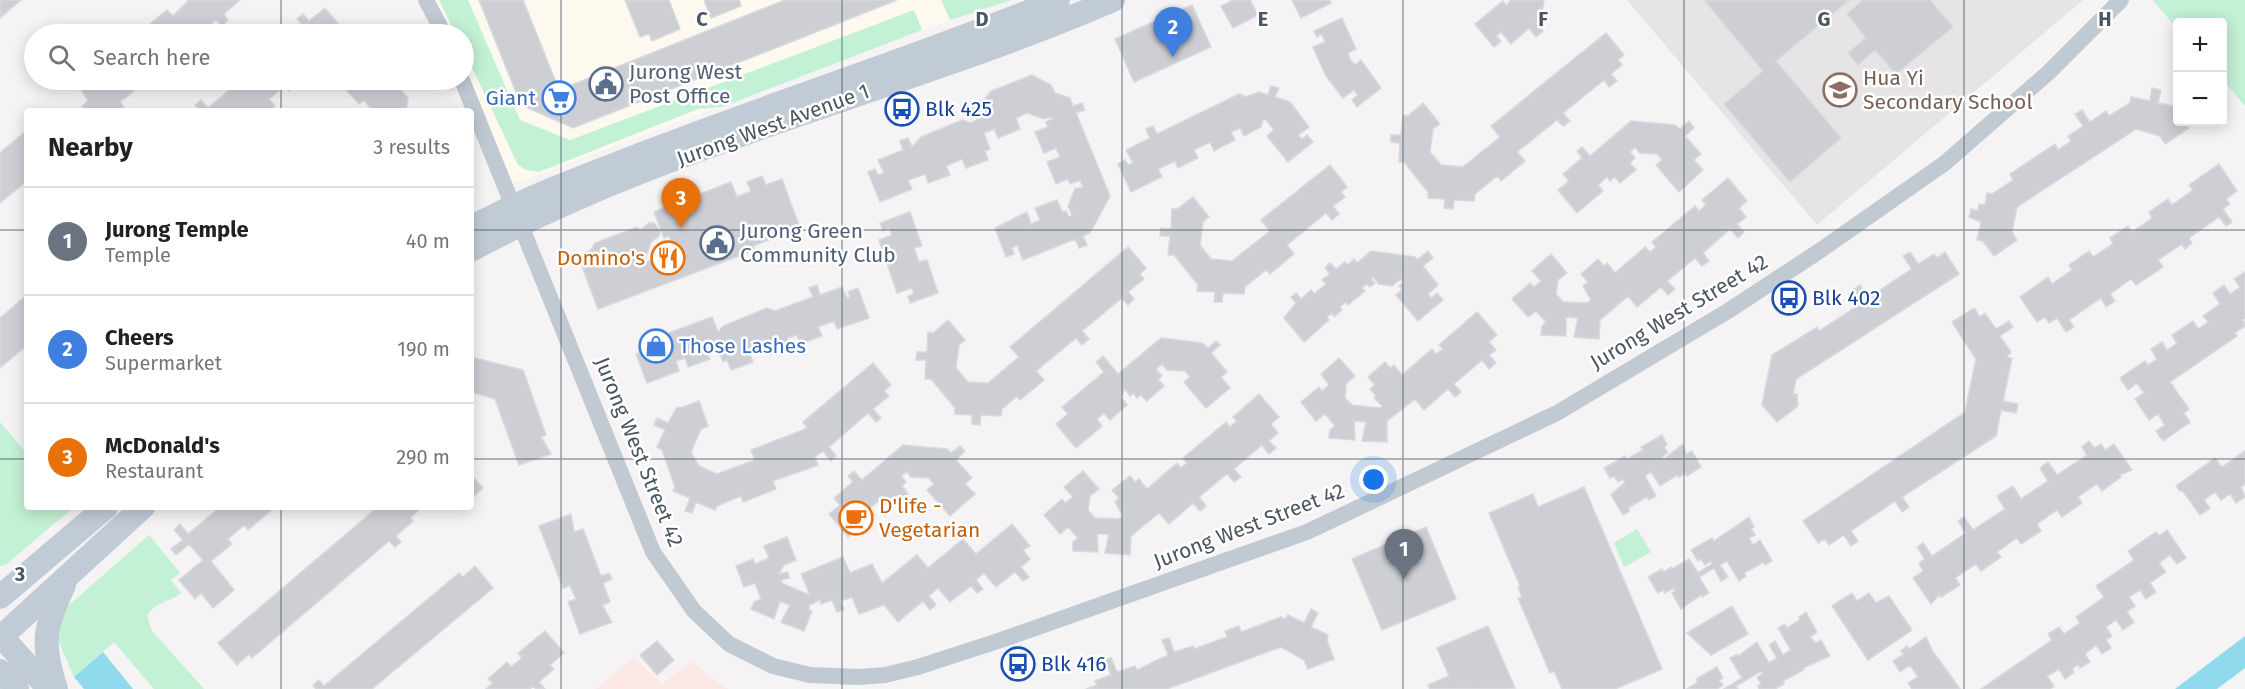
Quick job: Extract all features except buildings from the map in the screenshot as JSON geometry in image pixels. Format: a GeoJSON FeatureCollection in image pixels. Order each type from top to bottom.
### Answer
{"type":"FeatureCollection","features":[{"type":"Feature","properties":{"kind":"street"},"geometry":{"type":"LineString","coordinates":[[426,0],[439,24]]}},
{"type":"Feature","properties":{"kind":"street","name":"Jurong West Avenue 1"},"geometry":{"type":"LineString","coordinates":[[474,248],[518,213],[735,118],[996,25],[1058,0]]}},
{"type":"Feature","properties":{"kind":"street","name":"Jurong West Avenue 1"},"geometry":{"type":"LineString","coordinates":[[474,227],[745,132],[956,62],[1113,0]]}},
{"type":"Feature","properties":{"kind":"street","name":"Jurong West Street 42"},"geometry":{"type":"LineString","coordinates":[[474,108],[653,552],[694,611],[729,644],[773,666],[810,675],[885,675],[918,667],[1059,621],[1307,532],[1557,413],[1728,311],[1818,252],[1945,163],[2048,73],[2121,0]]}},
{"type":"Feature","properties":{"kind":"street","name":"Jurong West Street 42"},"geometry":{"type":"LineString","coordinates":[[466,90],[474,108]]}},
{"type":"Feature","properties":{"kind":"street"},"geometry":{"type":"LineString","coordinates":[[0,597],[102,510]]}},
{"type":"Feature","properties":{"kind":"street"},"geometry":{"type":"LineString","coordinates":[[49,689],[0,636],[140,510]]}},
{"type":"Feature","properties":{"kind":"street"},"geometry":{"type":"LineString","coordinates":[[56,689],[47,655],[46,635],[50,618],[68,577]]}},
{"type":"Feature","properties":{"kind":"street"},"geometry":{"type":"LineString","coordinates":[[0,671],[17,689]]}},
{"type":"Feature","properties":{"kind":"shaded area"},"geometry":{"type":"Polygon","coordinates":[[[430,0],[1002,0],[511,185],[470,90],[474,90],[474,24],[441,24],[430,0]]]}},
{"type":"Feature","properties":{"kind":"shaded area","name":"Hua Yi Secondary School"},"geometry":{"type":"Polygon","coordinates":[[[1627,0],[2083,0],[1817,225],[1627,0]]]}},
{"type":"Feature","properties":{"kind":"shaded area"},"geometry":{"type":"Polygon","coordinates":[[[634,657],[662,685],[691,661],[728,689],[596,689],[634,657]]]}},
{"type":"Feature","properties":{"kind":"green space"},"geometry":{"type":"Polygon","coordinates":[[[439,0],[468,0],[520,120],[570,140],[914,10],[922,30],[722,107],[698,109],[539,172],[526,170],[518,165],[474,72],[474,24],[451,24],[439,0]]]}},
{"type":"Feature","properties":{"kind":"green space"},"geometry":{"type":"Polygon","coordinates":[[[941,0],[1012,0],[950,20],[941,0]]]}},
{"type":"Feature","properties":{"kind":"green space"},"geometry":{"type":"Polygon","coordinates":[[[2153,0],[2245,0],[2245,106],[2227,85],[2227,18],[2173,18],[2173,24],[2153,0]]]}},
{"type":"Feature","properties":{"kind":"green space"},"geometry":{"type":"Polygon","coordinates":[[[0,422],[24,450],[24,510],[70,510],[7,564],[0,566],[0,422]]]}},
{"type":"Feature","properties":{"kind":"green space"},"geometry":{"type":"Polygon","coordinates":[[[1637,529],[1651,552],[1624,567],[1614,543],[1637,529]]]}},
{"type":"Feature","properties":{"kind":"green space"},"geometry":{"type":"Polygon","coordinates":[[[149,535],[180,573],[171,580],[181,593],[156,606],[147,615],[152,631],[204,689],[154,689],[114,642],[74,677],[56,635],[60,613],[149,535]]]}},
{"type":"Feature","properties":{"kind":"water"},"geometry":{"type":"Polygon","coordinates":[[[2245,636],[2245,668],[2217,689],[2175,689],[2245,636]]]}},
{"type":"Feature","properties":{"kind":"water"},"geometry":{"type":"Polygon","coordinates":[[[103,652],[133,689],[84,689],[74,677],[103,652]]]}},
{"type":"Feature","properties":{"kind":"place","name":"Cheers"},"geometry":{"type":"Point","coordinates":[1173,57]}},
{"type":"Feature","properties":{"kind":"place","name":"Jurong West Post Office"},"geometry":{"type":"Point","coordinates":[606,84]}},
{"type":"Feature","properties":{"kind":"place","name":"Hua Yi Secondary School"},"geometry":{"type":"Point","coordinates":[1840,90]}},
{"type":"Feature","properties":{"kind":"place","name":"Giant"},"geometry":{"type":"Point","coordinates":[559,98]}},
{"type":"Feature","properties":{"kind":"place","name":"Blk 425"},"geometry":{"type":"Point","coordinates":[902,109]}},
{"type":"Feature","properties":{"kind":"place","name":"McDonald's"},"geometry":{"type":"Point","coordinates":[681,228]}},
{"type":"Feature","properties":{"kind":"place","name":"Jurong Green Community Club"},"geometry":{"type":"Point","coordinates":[717,243]}},
{"type":"Feature","properties":{"kind":"place","name":"Domino's"},"geometry":{"type":"Point","coordinates":[668,258]}},
{"type":"Feature","properties":{"kind":"place","name":"Blk 402"},"geometry":{"type":"Point","coordinates":[1789,298]}},
{"type":"Feature","properties":{"kind":"place","name":"Those Lashes"},"geometry":{"type":"Point","coordinates":[656,346]}},
{"type":"Feature","properties":{"kind":"place","name":"D'life - Vegetarian"},"geometry":{"type":"Point","coordinates":[856,518]}},
{"type":"Feature","properties":{"kind":"place","name":"Jurong Temple"},"geometry":{"type":"Point","coordinates":[1404,579]}},
{"type":"Feature","properties":{"kind":"place","name":"Blk 416"},"geometry":{"type":"Point","coordinates":[1018,664]}}]}
